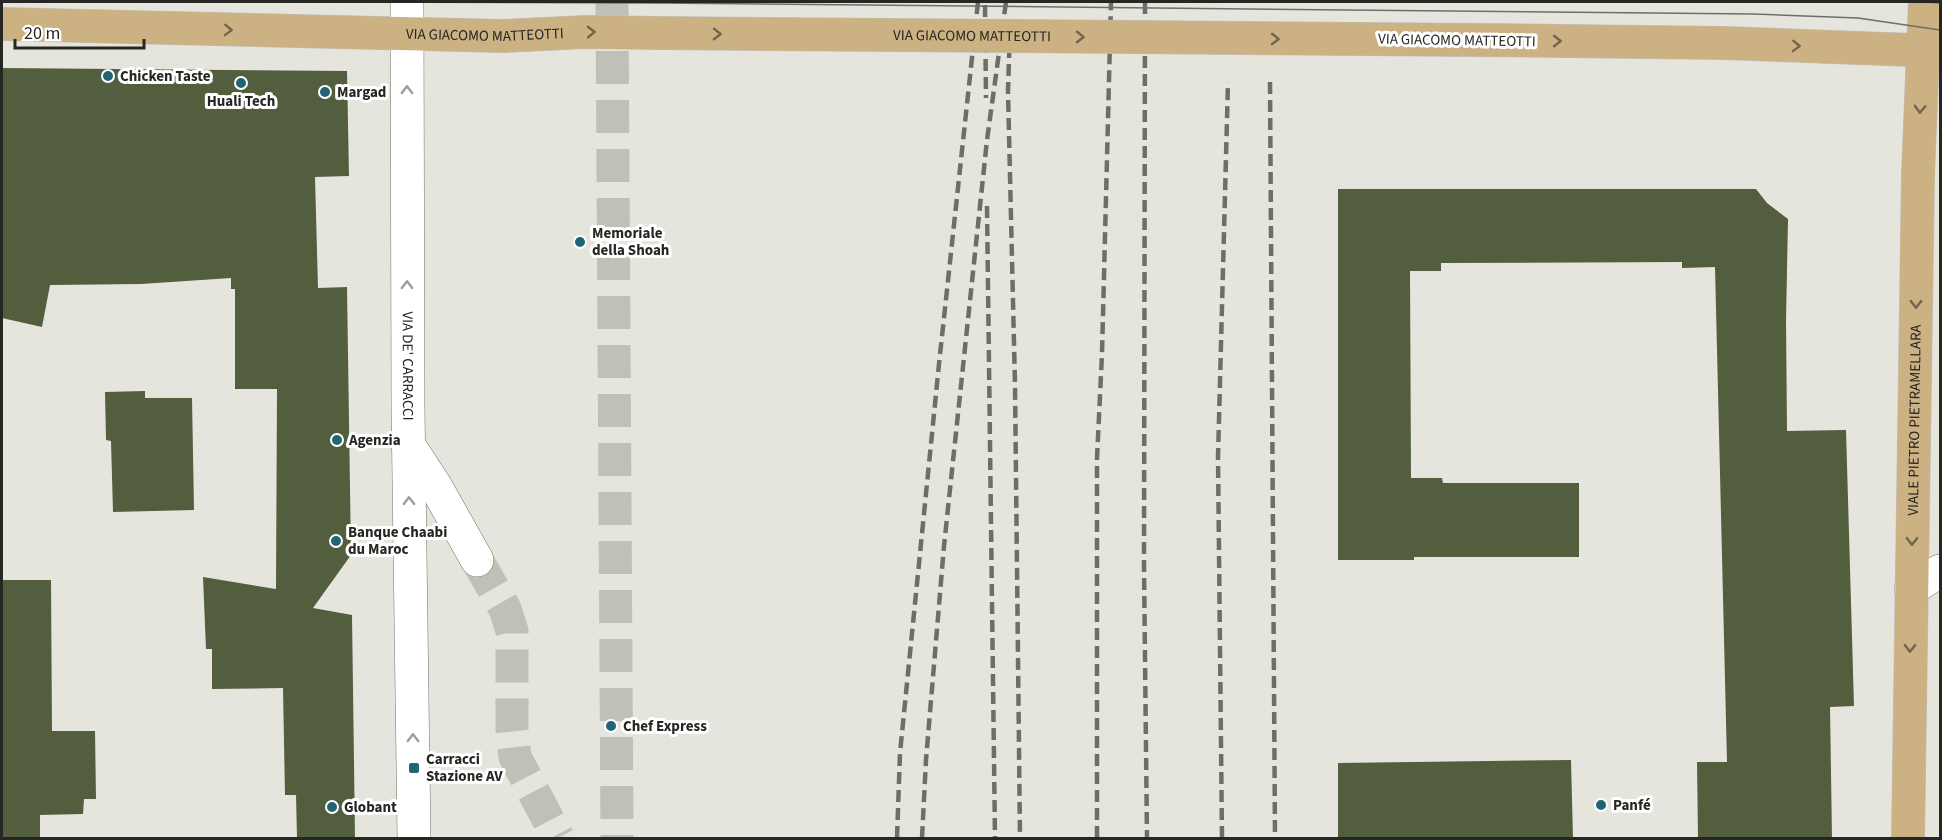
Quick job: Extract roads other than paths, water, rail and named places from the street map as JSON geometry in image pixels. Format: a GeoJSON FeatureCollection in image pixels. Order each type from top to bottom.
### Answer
{"type":"FeatureCollection","features":[{"type":"Feature","properties":{"kind":"main road","name":"VIALE PIETRO PIETRAMELLARA"},"geometry":{"type":"LineString","coordinates":[[1908,838],[1918,174],[1931,50],[1924,2]]}},
{"type":"Feature","properties":{"kind":"main road","name":"VIA GIACOMO MATTEOTTI"},"geometry":{"type":"LineString","coordinates":[[2,24],[503,36],[586,32],[1478,40],[1724,43],[1931,50]]}},
{"type":"Feature","properties":{"kind":"street","name":"VIA DE' CARRACCI"},"geometry":{"type":"LineString","coordinates":[[407,2],[408,444],[414,838]]}},
{"type":"Feature","properties":{"kind":"street"},"geometry":{"type":"LineString","coordinates":[[408,444],[436,487],[477,560]]}},
{"type":"Feature","properties":{"kind":"street"},"geometry":{"type":"LineString","coordinates":[[1911,589],[1941,571]]}},
{"type":"Feature","properties":{"kind":"tunnel"},"geometry":{"type":"LineString","coordinates":[[612,2],[617,838]]}},
{"type":"Feature","properties":{"kind":"tunnel"},"geometry":{"type":"LineString","coordinates":[[477,560],[505,609],[512,631],[512,730],[515,757],[558,838]]}},
{"type":"Feature","properties":{"kind":"tram line"},"geometry":{"type":"LineString","coordinates":[[345,2],[1754,14],[1858,18],[1940,30]]}},
{"type":"Feature","properties":{"kind":"tram line"},"geometry":{"type":"LineString","coordinates":[[1924,2],[1940,3]]}},
{"type":"Feature","properties":{"kind":"railway"},"geometry":{"type":"LineString","coordinates":[[897,838],[900,753],[978,2]]}},
{"type":"Feature","properties":{"kind":"railway"},"geometry":{"type":"LineString","coordinates":[[922,838],[926,760],[944,546],[987,140],[1006,2]]}},
{"type":"Feature","properties":{"kind":"railway"},"geometry":{"type":"LineString","coordinates":[[1097,838],[1097,458],[1102,354],[1111,2]]}},
{"type":"Feature","properties":{"kind":"railway"},"geometry":{"type":"LineString","coordinates":[[1145,2],[1144,566],[1147,838]]}},
{"type":"Feature","properties":{"kind":"railway"},"geometry":{"type":"LineString","coordinates":[[985,5],[986,98]]}},
{"type":"Feature","properties":{"kind":"railway"},"geometry":{"type":"LineString","coordinates":[[1010,28],[1008,91],[1015,385],[1020,838]]}},
{"type":"Feature","properties":{"kind":"railway"},"geometry":{"type":"LineString","coordinates":[[1222,838],[1218,457],[1228,82]]}},
{"type":"Feature","properties":{"kind":"railway"},"geometry":{"type":"LineString","coordinates":[[1270,82],[1275,838]]}},
{"type":"Feature","properties":{"kind":"railway"},"geometry":{"type":"LineString","coordinates":[[987,206],[995,838]]}},
{"type":"Feature","properties":{"kind":"place","name":"Chicken Taste"},"geometry":{"type":"Point","coordinates":[108,76]}},
{"type":"Feature","properties":{"kind":"place","name":"Huali Tech"},"geometry":{"type":"Point","coordinates":[241,83]}},
{"type":"Feature","properties":{"kind":"place","name":"Margad"},"geometry":{"type":"Point","coordinates":[325,92]}},
{"type":"Feature","properties":{"kind":"place","name":"Memoriale della Shoah"},"geometry":{"type":"Point","coordinates":[580,242]}},
{"type":"Feature","properties":{"kind":"place","name":"Agenzia"},"geometry":{"type":"Point","coordinates":[337,440]}},
{"type":"Feature","properties":{"kind":"place","name":"Banque Chaabi du Maroc"},"geometry":{"type":"Point","coordinates":[336,541]}},
{"type":"Feature","properties":{"kind":"place","name":"Chef Express"},"geometry":{"type":"Point","coordinates":[611,726]}},
{"type":"Feature","properties":{"kind":"place","name":"Carracci Stazione AV"},"geometry":{"type":"Point","coordinates":[414,768]}},
{"type":"Feature","properties":{"kind":"place","name":"Panfé"},"geometry":{"type":"Point","coordinates":[1601,805]}},
{"type":"Feature","properties":{"kind":"place","name":"Globant"},"geometry":{"type":"Point","coordinates":[332,807]}}]}
